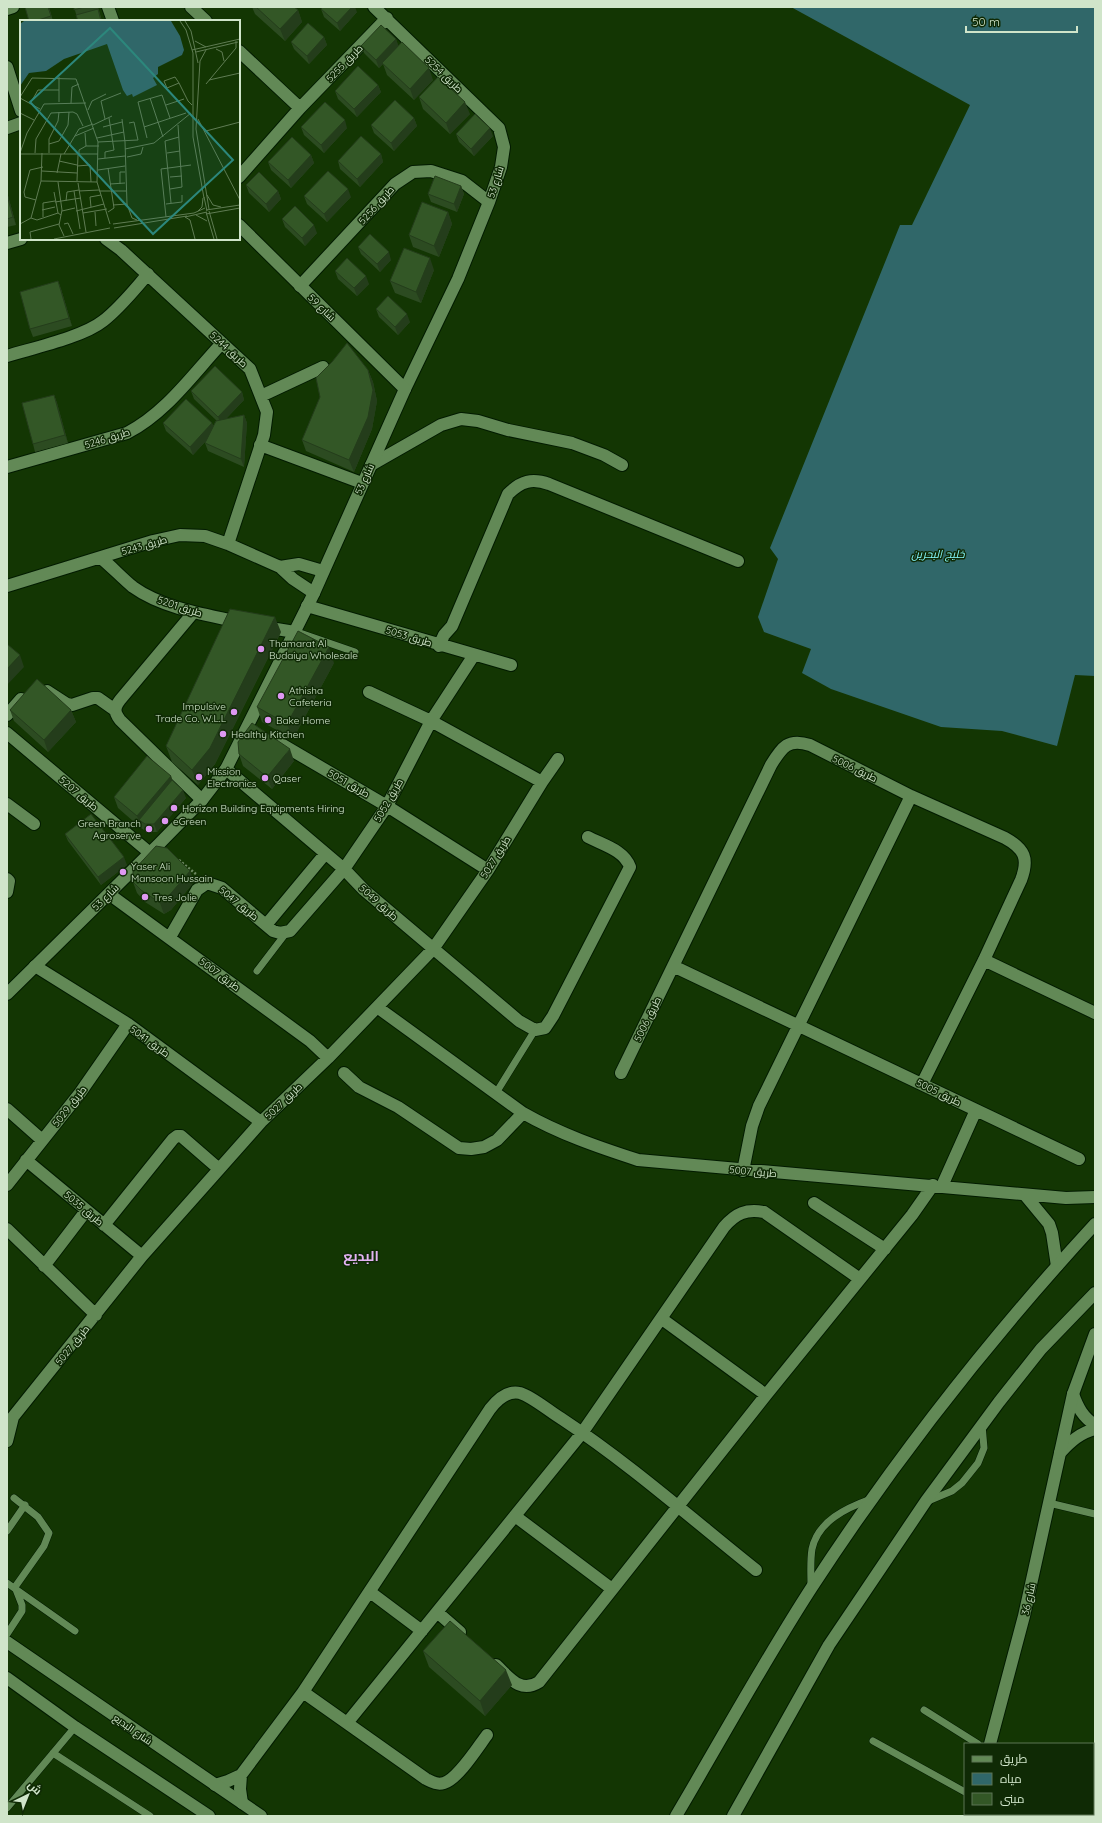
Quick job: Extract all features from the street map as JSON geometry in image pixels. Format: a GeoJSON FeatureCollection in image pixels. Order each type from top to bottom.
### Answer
{"type":"FeatureCollection","features":[{"type":"Feature","properties":{"kind":"street"},"geometry":{"type":"LineString","coordinates":[[7,10],[14,7]]}},
{"type":"Feature","properties":{"kind":"street"},"geometry":{"type":"LineString","coordinates":[[108,7],[113,20]]}},
{"type":"Feature","properties":{"kind":"street"},"geometry":{"type":"LineString","coordinates":[[191,7],[205,20]]}},
{"type":"Feature","properties":{"kind":"street","name":"طريق 5254"},"geometry":{"type":"LineString","coordinates":[[374,7],[499,128],[504,147]]}},
{"type":"Feature","properties":{"kind":"street","name":"طريق 5255"},"geometry":{"type":"LineString","coordinates":[[240,176],[300,108],[387,18]]}},
{"type":"Feature","properties":{"kind":"street"},"geometry":{"type":"LineString","coordinates":[[240,52],[300,108]]}},
{"type":"Feature","properties":{"kind":"street"},"geometry":{"type":"LineString","coordinates":[[7,67],[20,108]]}},
{"type":"Feature","properties":{"kind":"street"},"geometry":{"type":"LineString","coordinates":[[7,128],[20,123]]}},
{"type":"Feature","properties":{"kind":"street","name":"شارع 53"},"geometry":{"type":"LineString","coordinates":[[7,994],[202,800],[226,769],[314,593],[405,389],[458,279],[489,202],[501,167],[504,147]]}},
{"type":"Feature","properties":{"kind":"street","name":"طريق 5256"},"geometry":{"type":"LineString","coordinates":[[300,286],[394,184],[413,172],[431,171],[462,181],[489,202]]}},
{"type":"Feature","properties":{"kind":"street","name":"شارع 59"},"geometry":{"type":"LineString","coordinates":[[240,226],[405,389]]}},
{"type":"Feature","properties":{"kind":"street"},"geometry":{"type":"LineString","coordinates":[[7,243],[20,239]]}},
{"type":"Feature","properties":{"kind":"street","name":"طريق 5244"},"geometry":{"type":"LineString","coordinates":[[107,240],[122,250],[250,369],[261,396],[267,412],[260,445],[228,544]]}},
{"type":"Feature","properties":{"kind":"street"},"geometry":{"type":"LineString","coordinates":[[7,356],[80,333],[102,322],[118,308],[148,274]]}},
{"type":"Feature","properties":{"kind":"street","name":"طريق 5246"},"geometry":{"type":"LineString","coordinates":[[7,467],[127,433],[144,424],[158,412],[222,343]]}},
{"type":"Feature","properties":{"kind":"street"},"geometry":{"type":"LineString","coordinates":[[261,396],[323,367]]}},
{"type":"Feature","properties":{"kind":"street"},"geometry":{"type":"LineString","coordinates":[[371,465],[441,425],[461,419],[478,421],[508,430],[572,443],[604,455],[622,465]]}},
{"type":"Feature","properties":{"kind":"street"},"geometry":{"type":"LineString","coordinates":[[260,445],[362,483]]}},
{"type":"Feature","properties":{"kind":"street"},"geometry":{"type":"LineString","coordinates":[[444,647],[444,634],[451,629],[508,494],[516,486],[526,481],[538,480],[549,484],[738,560]]}},
{"type":"Feature","properties":{"kind":"street","name":"طريق 5243"},"geometry":{"type":"LineString","coordinates":[[7,586],[153,541],[180,535],[205,536],[228,544],[280,567],[293,579],[314,593]]}},
{"type":"Feature","properties":{"kind":"street","name":"طريق 5201"},"geometry":{"type":"LineString","coordinates":[[101,558],[144,594],[193,612],[295,632]]}},
{"type":"Feature","properties":{"kind":"street"},"geometry":{"type":"LineString","coordinates":[[280,567],[299,564],[323,571]]}},
{"type":"Feature","properties":{"kind":"street","name":"طريق 5053"},"geometry":{"type":"LineString","coordinates":[[307,606],[511,666]]}},
{"type":"Feature","properties":{"kind":"street"},"geometry":{"type":"LineString","coordinates":[[193,612],[120,700],[115,710],[115,714],[202,800]]}},
{"type":"Feature","properties":{"kind":"street","name":"طريق 5052"},"geometry":{"type":"LineString","coordinates":[[286,933],[290,931],[344,869],[387,806],[431,721],[474,655]]}},
{"type":"Feature","properties":{"kind":"street"},"geometry":{"type":"LineString","coordinates":[[7,715],[32,690],[42,689],[72,705],[93,698],[98,698],[115,710]]}},
{"type":"Feature","properties":{"kind":"street"},"geometry":{"type":"LineString","coordinates":[[369,692],[431,721],[542,782]]}},
{"type":"Feature","properties":{"kind":"street","name":"طريق 5051"},"geometry":{"type":"LineString","coordinates":[[249,724],[387,806],[488,870]]}},
{"type":"Feature","properties":{"kind":"street","name":"طريق 5207"},"geometry":{"type":"LineString","coordinates":[[7,733],[150,853]]}},
{"type":"Feature","properties":{"kind":"street","name":"طريق 5006"},"geometry":{"type":"LineString","coordinates":[[621,1073],[771,765],[779,752],[788,744],[799,742],[810,745],[911,796],[1016,844],[1024,855],[1025,868],[1021,880],[984,960],[922,1084]]}},
{"type":"Feature","properties":{"kind":"street","name":"طريق 5027"},"geometry":{"type":"LineString","coordinates":[[7,1440],[10,1415],[96,1315],[142,1256],[261,1122],[328,1058],[433,949],[488,870],[542,782],[558,759]]}},
{"type":"Feature","properties":{"kind":"street","name":"طريق 5049"},"geometry":{"type":"LineString","coordinates":[[226,769],[344,869],[364,890],[433,949],[519,1021],[535,1030]]}},
{"type":"Feature","properties":{"kind":"street"},"geometry":{"type":"LineString","coordinates":[[743,1171],[755,1115],[911,796]]}},
{"type":"Feature","properties":{"kind":"street"},"geometry":{"type":"LineString","coordinates":[[7,804],[34,824]]}},
{"type":"Feature","properties":{"kind":"street"},"geometry":{"type":"LineString","coordinates":[[535,1030],[545,1028],[553,1016],[630,867],[627,858],[620,852],[588,837]]}},
{"type":"Feature","properties":{"kind":"street"},"geometry":{"type":"LineString","coordinates":[[266,925],[325,854]]}},
{"type":"Feature","properties":{"kind":"street","name":"طريق 5047"},"geometry":{"type":"LineString","coordinates":[[170,936],[197,890],[207,883],[222,888],[274,931],[286,933]]}},
{"type":"Feature","properties":{"kind":"street","name":"طريق 5007"},"geometry":{"type":"LineString","coordinates":[[109,894],[170,936],[310,1041],[328,1058]]}},
{"type":"Feature","properties":{"kind":"street"},"geometry":{"type":"LineString","coordinates":[[984,960],[1095,1013]]}},
{"type":"Feature","properties":{"kind":"street","name":"طريق 5041"},"geometry":{"type":"LineString","coordinates":[[35,966],[128,1024],[261,1122]]}},
{"type":"Feature","properties":{"kind":"street","name":"طريق 5005"},"geometry":{"type":"LineString","coordinates":[[673,966],[1079,1159]]}},
{"type":"Feature","properties":{"kind":"street","name":"طريق 5007"},"geometry":{"type":"LineString","coordinates":[[377,1007],[523,1113],[548,1127],[582,1142],[638,1160],[743,1171],[937,1186],[1025,1195],[1080,1199],[1095,1197]]}},
{"type":"Feature","properties":{"kind":"street","name":"طريق 5029"},"geometry":{"type":"LineString","coordinates":[[7,1185],[80,1093],[128,1024]]}},
{"type":"Feature","properties":{"kind":"street"},"geometry":{"type":"LineString","coordinates":[[344,1073],[359,1087],[398,1107],[459,1148],[472,1149],[484,1147],[497,1140],[523,1113]]}},
{"type":"Feature","properties":{"kind":"street"},"geometry":{"type":"LineString","coordinates":[[7,1109],[42,1140]]}},
{"type":"Feature","properties":{"kind":"street"},"geometry":{"type":"LineString","coordinates":[[490,1659],[520,1686],[530,1687],[539,1682],[766,1395],[937,1186],[976,1110]]}},
{"type":"Feature","properties":{"kind":"street"},"geometry":{"type":"LineString","coordinates":[[104,1225],[177,1136],[181,1136],[219,1169]]}},
{"type":"Feature","properties":{"kind":"street","name":"طريق 5035"},"geometry":{"type":"LineString","coordinates":[[26,1160],[142,1256]]}},
{"type":"Feature","properties":{"kind":"street"},"geometry":{"type":"LineString","coordinates":[[1025,1195],[1049,1224],[1052,1233],[1057,1266]]}},
{"type":"Feature","properties":{"kind":"street"},"geometry":{"type":"LineString","coordinates":[[814,1203],[885,1249]]}},
{"type":"Feature","properties":{"kind":"street"},"geometry":{"type":"LineString","coordinates":[[347,1723],[582,1433],[731,1218],[741,1212],[752,1210],[764,1212],[860,1279]]}},
{"type":"Feature","properties":{"kind":"street"},"geometry":{"type":"LineString","coordinates":[[44,1266],[86,1211]]}},
{"type":"Feature","properties":{"kind":"street"},"geometry":{"type":"LineString","coordinates":[[676,1816],[811,1588],[871,1499],[915,1438],[953,1391],[1057,1266],[1095,1224]]}},
{"type":"Feature","properties":{"kind":"street"},"geometry":{"type":"LineString","coordinates":[[7,1229],[96,1315]]}},
{"type":"Feature","properties":{"kind":"street"},"geometry":{"type":"LineString","coordinates":[[733,1816],[829,1645],[926,1501],[982,1424],[1041,1349],[1095,1293]]}},
{"type":"Feature","properties":{"kind":"street"},"geometry":{"type":"LineString","coordinates":[[662,1319],[766,1395]]}},
{"type":"Feature","properties":{"kind":"street","name":"شارع 36"},"geometry":{"type":"LineString","coordinates":[[990,1743],[1024,1616],[1073,1394],[1095,1334]]}},
{"type":"Feature","properties":{"kind":"street"},"geometry":{"type":"LineString","coordinates":[[215,1785],[241,1775],[303,1692],[490,1409],[497,1400],[508,1394],[520,1393],[582,1433],[678,1506],[756,1570]]}},
{"type":"Feature","properties":{"kind":"street"},"geometry":{"type":"LineString","coordinates":[[1073,1394],[1078,1408],[1087,1420],[1095,1425]]}},
{"type":"Feature","properties":{"kind":"street"},"geometry":{"type":"LineString","coordinates":[[1060,1453],[1070,1441],[1084,1432],[1095,1429]]}},
{"type":"Feature","properties":{"kind":"street"},"geometry":{"type":"LineString","coordinates":[[515,1516],[612,1589]]}},
{"type":"Feature","properties":{"kind":"street"},"geometry":{"type":"LineString","coordinates":[[370,1592],[422,1631]]}},
{"type":"Feature","properties":{"kind":"street"},"geometry":{"type":"LineString","coordinates":[[437,1612],[467,1638]]}},
{"type":"Feature","properties":{"kind":"street","name":"شارع البديع"},"geometry":{"type":"LineString","coordinates":[[7,1642],[260,1816]]}},
{"type":"Feature","properties":{"kind":"street"},"geometry":{"type":"LineString","coordinates":[[7,1678],[75,1726],[209,1816]]}},
{"type":"Feature","properties":{"kind":"street"},"geometry":{"type":"LineString","coordinates":[[303,1692],[426,1779],[434,1783],[444,1783],[452,1778],[487,1735]]}},
{"type":"Feature","properties":{"kind":"street"},"geometry":{"type":"LineString","coordinates":[[241,1775],[240,1789],[242,1803]]}},
{"type":"Feature","properties":{"kind":"lane"},"geometry":{"type":"LineString","coordinates":[[295,632],[355,652]]}},
{"type":"Feature","properties":{"kind":"lane"},"geometry":{"type":"LineString","coordinates":[[257,971],[286,933]]}},
{"type":"Feature","properties":{"kind":"lane"},"geometry":{"type":"LineString","coordinates":[[496,1093],[535,1030]]}},
{"type":"Feature","properties":{"kind":"lane"},"geometry":{"type":"LineString","coordinates":[[926,1501],[952,1491],[962,1483],[978,1463],[984,1448],[982,1424]]}},
{"type":"Feature","properties":{"kind":"lane"},"geometry":{"type":"LineString","coordinates":[[14,1498],[25,1505],[50,1533],[44,1546],[15,1587]]}},
{"type":"Feature","properties":{"kind":"lane"},"geometry":{"type":"LineString","coordinates":[[811,1588],[812,1548],[821,1530],[834,1516],[852,1506],[871,1499]]}},
{"type":"Feature","properties":{"kind":"lane"},"geometry":{"type":"LineString","coordinates":[[1049,1503],[1095,1514]]}},
{"type":"Feature","properties":{"kind":"lane"},"geometry":{"type":"LineString","coordinates":[[7,1531],[25,1505]]}},
{"type":"Feature","properties":{"kind":"lane"},"geometry":{"type":"LineString","coordinates":[[7,1583],[15,1587],[75,1631]]}},
{"type":"Feature","properties":{"kind":"lane"},"geometry":{"type":"LineString","coordinates":[[7,1634],[22,1611],[22,1605],[15,1587]]}},
{"type":"Feature","properties":{"kind":"lane"},"geometry":{"type":"LineString","coordinates":[[924,1710],[976,1743]]}},
{"type":"Feature","properties":{"kind":"lane"},"geometry":{"type":"LineString","coordinates":[[7,1808],[75,1726]]}},
{"type":"Feature","properties":{"kind":"lane"},"geometry":{"type":"LineString","coordinates":[[873,1741],[964,1791]]}},
{"type":"Feature","properties":{"kind":"lane"},"geometry":{"type":"LineString","coordinates":[[53,1753],[150,1816]]}},
{"type":"Feature","properties":{"kind":"path"},"geometry":{"type":"LineString","coordinates":[[177,859],[207,883]]}},
{"type":"Feature","properties":{"kind":"water","name":"خليج البحرين"},"geometry":{"type":"Polygon","coordinates":[[[791,7],[1095,7],[1095,676],[1075,675],[1057,746],[1002,731],[941,727],[831,689],[802,673],[811,649],[764,632],[758,617],[778,559],[770,548],[900,225],[912,225],[970,105],[791,7]]]}},
{"type":"Feature","properties":{"kind":"building"},"geometry":{"type":"Polygon","coordinates":[[[25,7],[48,7],[51,16],[38,20],[29,20],[25,7]]]}},
{"type":"Feature","properties":{"kind":"building"},"geometry":{"type":"Polygon","coordinates":[[[74,7],[84,7],[74,10],[74,7]]]}},
{"type":"Feature","properties":{"kind":"building"},"geometry":{"type":"Polygon","coordinates":[[[256,7],[294,7],[298,10],[280,29],[256,7]]]}},
{"type":"Feature","properties":{"kind":"building"},"geometry":{"type":"Polygon","coordinates":[[[323,7],[352,7],[337,23],[321,9],[323,7]]]}},
{"type":"Feature","properties":{"kind":"building"},"geometry":{"type":"Polygon","coordinates":[[[98,9],[101,20],[78,20],[76,15],[98,9]]]}},
{"type":"Feature","properties":{"kind":"building"},"geometry":{"type":"Polygon","coordinates":[[[308,23],[324,37],[307,56],[291,42],[308,23]]]}},
{"type":"Feature","properties":{"kind":"building"},"geometry":{"type":"Polygon","coordinates":[[[381,25],[396,39],[376,60],[361,46],[381,25]]]}},
{"type":"Feature","properties":{"kind":"building"},"geometry":{"type":"Polygon","coordinates":[[[402,42],[429,68],[410,89],[382,63],[402,42]]]}},
{"type":"Feature","properties":{"kind":"building"},"geometry":{"type":"Polygon","coordinates":[[[358,66],[378,85],[354,109],[335,91],[358,66]]]}},
{"type":"Feature","properties":{"kind":"building"},"geometry":{"type":"Polygon","coordinates":[[[438,77],[465,102],[446,123],[419,97],[438,77]]]}},
{"type":"Feature","properties":{"kind":"building"},"geometry":{"type":"Polygon","coordinates":[[[395,100],[414,118],[391,143],[371,125],[395,100]]]}},
{"type":"Feature","properties":{"kind":"building"},"geometry":{"type":"Polygon","coordinates":[[[325,102],[345,120],[321,145],[301,127],[325,102]]]}},
{"type":"Feature","properties":{"kind":"building"},"geometry":{"type":"Polygon","coordinates":[[[475,114],[490,128],[471,149],[456,134],[475,114]]]}},
{"type":"Feature","properties":{"kind":"building"},"geometry":{"type":"Polygon","coordinates":[[[361,136],[381,154],[357,179],[338,161],[361,136]]]}},
{"type":"Feature","properties":{"kind":"building"},"geometry":{"type":"Polygon","coordinates":[[[292,137],[311,155],[288,180],[268,162],[292,137]]]}},
{"type":"Feature","properties":{"kind":"building"},"geometry":{"type":"Polygon","coordinates":[[[328,171],[348,189],[324,214],[304,196],[328,171]]]}},
{"type":"Feature","properties":{"kind":"building"},"geometry":{"type":"Polygon","coordinates":[[[259,172],[278,191],[266,204],[246,185],[259,172]]]}},
{"type":"Feature","properties":{"kind":"building"},"geometry":{"type":"Polygon","coordinates":[[[435,176],[461,186],[454,204],[428,194],[435,176]]]}},
{"type":"Feature","properties":{"kind":"building"},"geometry":{"type":"Polygon","coordinates":[[[7,195],[13,217],[7,219],[7,195]]]}},
{"type":"Feature","properties":{"kind":"building"},"geometry":{"type":"Polygon","coordinates":[[[422,202],[448,212],[434,246],[409,235],[422,202]]]}},
{"type":"Feature","properties":{"kind":"building"},"geometry":{"type":"Polygon","coordinates":[[[295,206],[314,225],[302,238],[282,219],[295,206]]]}},
{"type":"Feature","properties":{"kind":"building"},"geometry":{"type":"Polygon","coordinates":[[[370,234],[389,252],[377,264],[358,247],[370,234]]]}},
{"type":"Feature","properties":{"kind":"building"},"geometry":{"type":"Polygon","coordinates":[[[404,248],[430,258],[416,292],[390,281],[404,248]]]}},
{"type":"Feature","properties":{"kind":"building"},"geometry":{"type":"Polygon","coordinates":[[[347,258],[366,276],[354,288],[335,271],[347,258]]]}},
{"type":"Feature","properties":{"kind":"building"},"geometry":{"type":"Polygon","coordinates":[[[58,281],[69,318],[30,329],[20,292],[58,281]]]}},
{"type":"Feature","properties":{"kind":"building"},"geometry":{"type":"Polygon","coordinates":[[[388,296],[407,314],[395,327],[376,309],[388,296]]]}},
{"type":"Feature","properties":{"kind":"building"},"geometry":{"type":"Polygon","coordinates":[[[347,343],[368,370],[373,390],[368,417],[349,460],[302,440],[320,397],[316,378],[332,362],[347,343]]]}},
{"type":"Feature","properties":{"kind":"building"},"geometry":{"type":"Polygon","coordinates":[[[215,366],[242,392],[218,417],[191,391],[215,366]]]}},
{"type":"Feature","properties":{"kind":"building"},"geometry":{"type":"Polygon","coordinates":[[[54,395],[65,435],[33,444],[22,403],[54,395]]]}},
{"type":"Feature","properties":{"kind":"building"},"geometry":{"type":"Polygon","coordinates":[[[186,399],[212,423],[190,447],[163,423],[186,399]]]}},
{"type":"Feature","properties":{"kind":"building"},"geometry":{"type":"Polygon","coordinates":[[[244,415],[241,459],[205,443],[216,421],[244,415]]]}},
{"type":"Feature","properties":{"kind":"building"},"geometry":{"type":"Polygon","coordinates":[[[230,609],[275,617],[210,748],[192,770],[166,746],[230,609]]]}},
{"type":"Feature","properties":{"kind":"building"},"geometry":{"type":"Polygon","coordinates":[[[298,631],[329,647],[287,724],[257,707],[298,631]]]}},
{"type":"Feature","properties":{"kind":"building"},"geometry":{"type":"Polygon","coordinates":[[[7,644],[20,655],[7,669],[7,644]]]}},
{"type":"Feature","properties":{"kind":"building"},"geometry":{"type":"Polygon","coordinates":[[[37,679],[71,710],[44,740],[10,710],[37,679]]]}},
{"type":"Feature","properties":{"kind":"building"},"geometry":{"type":"Polygon","coordinates":[[[252,723],[290,749],[267,777],[239,754],[238,742],[252,723]]]}},
{"type":"Feature","properties":{"kind":"building"},"geometry":{"type":"Polygon","coordinates":[[[147,756],[171,776],[137,816],[114,797],[147,756]]]}},
{"type":"Feature","properties":{"kind":"building"},"geometry":{"type":"Polygon","coordinates":[[[172,780],[183,790],[154,824],[145,824],[139,820],[172,780]]]}},
{"type":"Feature","properties":{"kind":"building"},"geometry":{"type":"Polygon","coordinates":[[[91,814],[124,857],[98,877],[65,834],[91,814]]]}},
{"type":"Feature","properties":{"kind":"building"},"geometry":{"type":"Polygon","coordinates":[[[156,846],[167,848],[190,871],[167,898],[160,903],[141,890],[133,882],[133,871],[156,846]]]}},
{"type":"Feature","properties":{"kind":"building"},"geometry":{"type":"Polygon","coordinates":[[[450,1621],[506,1670],[480,1701],[423,1651],[450,1621]]]}},
{"type":"Feature","properties":{"kind":"place","name":"Thamarat Al Budaiya Wholesale"},"geometry":{"type":"Point","coordinates":[261,649]}},
{"type":"Feature","properties":{"kind":"place","name":"Athisha Cafeteria"},"geometry":{"type":"Point","coordinates":[281,696]}},
{"type":"Feature","properties":{"kind":"place","name":"Impulsive Trade Co. W.L.L"},"geometry":{"type":"Point","coordinates":[234,712]}},
{"type":"Feature","properties":{"kind":"place","name":"Bake Home"},"geometry":{"type":"Point","coordinates":[268,720]}},
{"type":"Feature","properties":{"kind":"place","name":"Healthy Kitchen"},"geometry":{"type":"Point","coordinates":[223,734]}},
{"type":"Feature","properties":{"kind":"place","name":"Mission Electronics"},"geometry":{"type":"Point","coordinates":[199,777]}},
{"type":"Feature","properties":{"kind":"place","name":"Qaser"},"geometry":{"type":"Point","coordinates":[265,778]}},
{"type":"Feature","properties":{"kind":"place","name":"Horizon Building Equipments Hiring"},"geometry":{"type":"Point","coordinates":[174,808]}},
{"type":"Feature","properties":{"kind":"place","name":"eGreen"},"geometry":{"type":"Point","coordinates":[165,821]}},
{"type":"Feature","properties":{"kind":"place","name":"Green Branch Agroserve"},"geometry":{"type":"Point","coordinates":[149,829]}},
{"type":"Feature","properties":{"kind":"place","name":"Yaser Ali Mansoon Hussain"},"geometry":{"type":"Point","coordinates":[123,872]}},
{"type":"Feature","properties":{"kind":"place","name":"Tres Jolie"},"geometry":{"type":"Point","coordinates":[145,897]}},
{"type":"Feature","properties":{"kind":"district","name":"البديع"},"geometry":{"type":"Point","coordinates":[361,1256]}}]}
